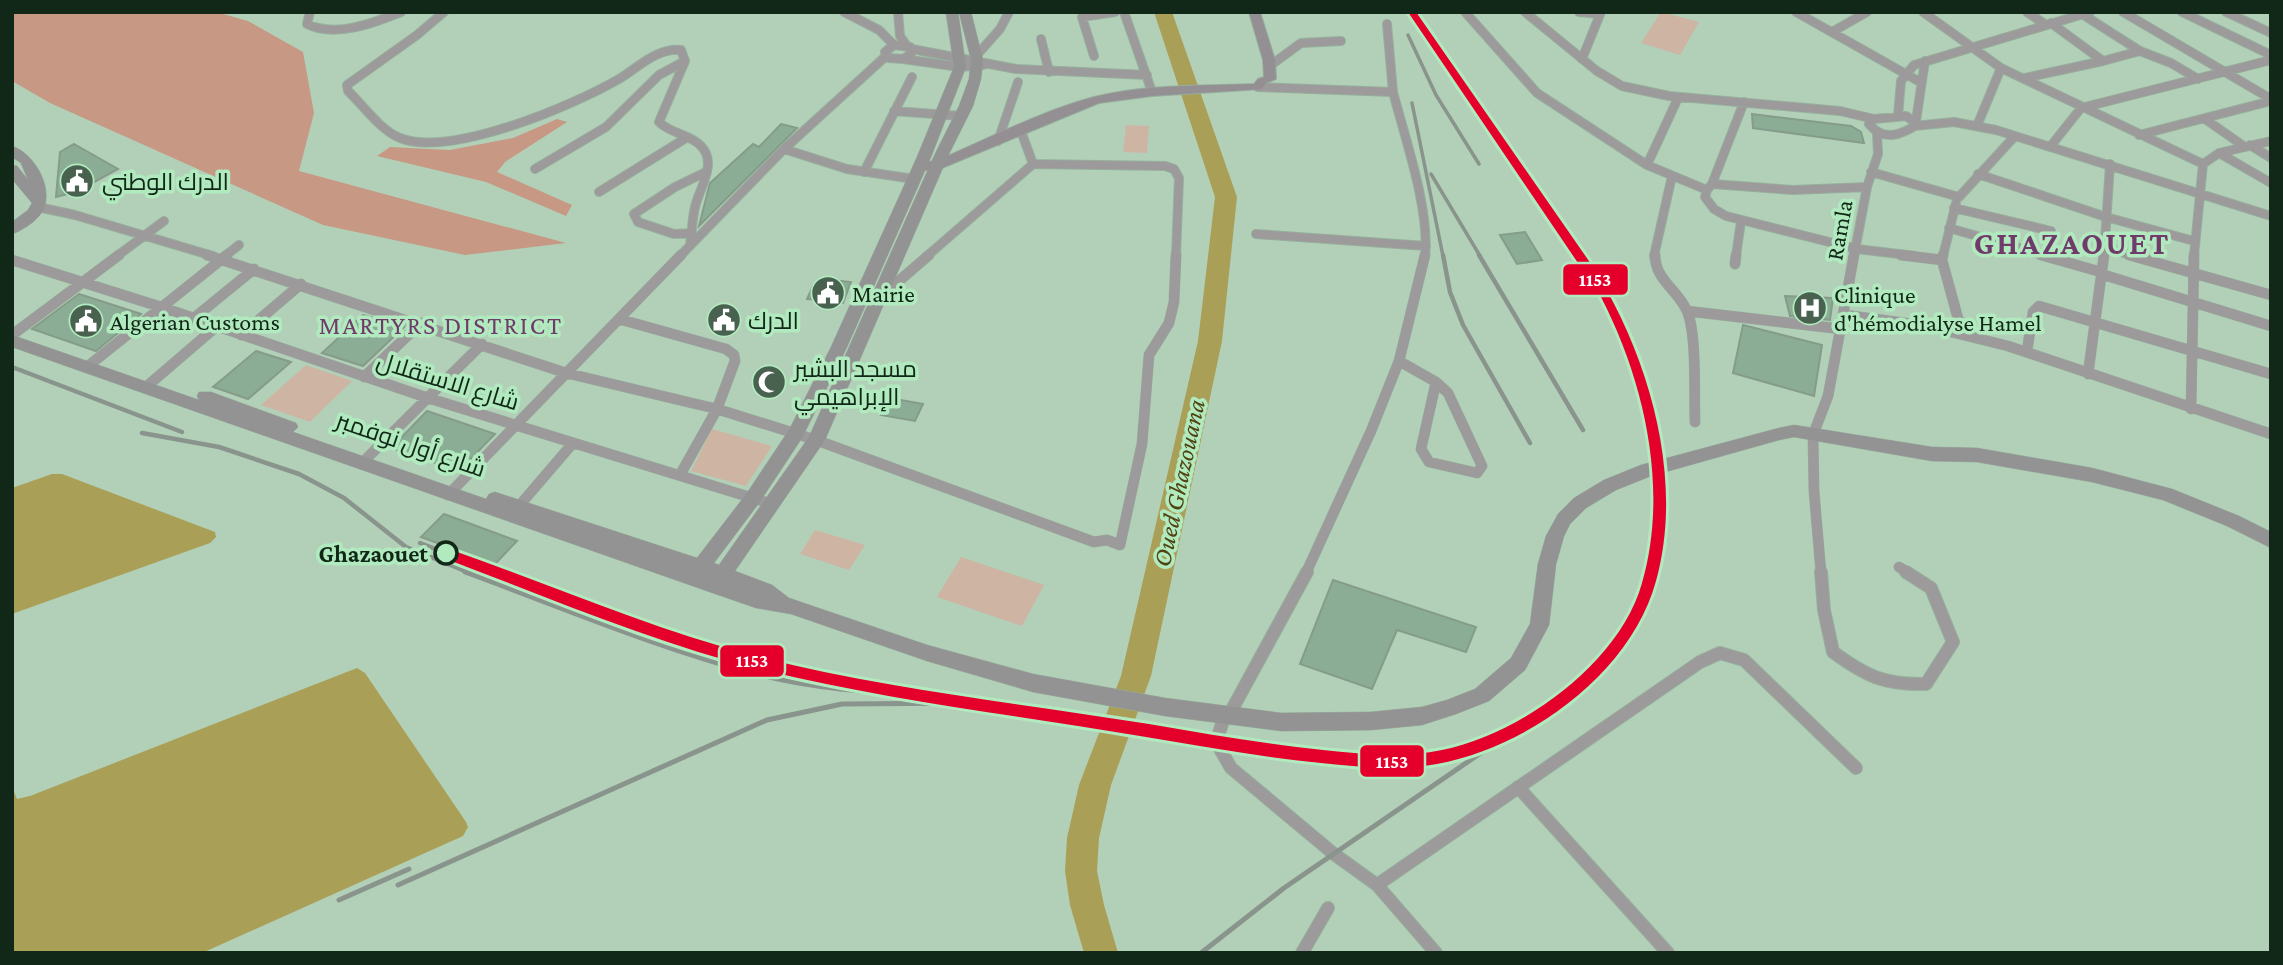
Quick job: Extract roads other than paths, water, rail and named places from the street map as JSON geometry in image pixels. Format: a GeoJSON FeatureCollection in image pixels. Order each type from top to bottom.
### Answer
{"type":"FeatureCollection","features":[{"type":"Feature","properties":{"kind":"main road"},"geometry":{"type":"LineString","coordinates":[[952,12],[973,63]]}},
{"type":"Feature","properties":{"kind":"main road"},"geometry":{"type":"LineString","coordinates":[[965,12],[975,79],[961,116],[931,164],[796,433],[697,572],[756,600],[790,607],[928,653],[1033,683],[1165,707],[1281,722],[1371,722],[1422,716],[1482,695],[1504,679],[1530,647],[1543,607],[1547,564],[1555,536],[1564,519],[1594,493],[1628,477],[1721,449],[1794,431],[1932,454],[2002,458],[2123,482],[2196,506],[2271,541]]}},
{"type":"Feature","properties":{"kind":"main road"},"geometry":{"type":"LineString","coordinates":[[931,164],[998,141],[1081,104],[1152,92],[1258,87],[1262,81],[1270,79],[1269,60],[1254,12]]}},
{"type":"Feature","properties":{"kind":"main road"},"geometry":{"type":"LineString","coordinates":[[718,580],[816,440],[877,300],[931,164],[942,114],[973,63]]}},
{"type":"Feature","properties":{"kind":"main road"},"geometry":{"type":"LineString","coordinates":[[12,150],[26,160],[34,172],[38,203],[31,217],[12,229]]}},
{"type":"Feature","properties":{"kind":"main road"},"geometry":{"type":"LineString","coordinates":[[12,169],[38,203]]}},
{"type":"Feature","properties":{"kind":"main road","name":"شارع أول نوفمبر"},"geometry":{"type":"LineString","coordinates":[[13,335],[150,384],[248,410],[365,460],[697,572]]}},
{"type":"Feature","properties":{"kind":"main road","name":"شارع أول نوفمبر"},"geometry":{"type":"LineString","coordinates":[[452,491],[519,506],[697,572]]}},
{"type":"Feature","properties":{"kind":"street"},"geometry":{"type":"LineString","coordinates":[[310,12],[306,19],[311,28],[358,26],[401,12]]}},
{"type":"Feature","properties":{"kind":"street"},"geometry":{"type":"LineString","coordinates":[[358,26],[359,12]]}},
{"type":"Feature","properties":{"kind":"street"},"geometry":{"type":"LineString","coordinates":[[444,12],[347,87],[399,138],[429,143],[471,137],[572,102],[598,91],[666,50],[681,50],[685,61],[659,122],[664,128],[701,144],[706,153],[706,172],[695,208],[690,245]]}},
{"type":"Feature","properties":{"kind":"street"},"geometry":{"type":"LineString","coordinates":[[844,12],[881,32],[893,41],[894,45]]}},
{"type":"Feature","properties":{"kind":"street"},"geometry":{"type":"LineString","coordinates":[[898,12],[900,36],[909,47],[910,56],[903,59]]}},
{"type":"Feature","properties":{"kind":"street"},"geometry":{"type":"LineString","coordinates":[[973,63],[1000,29],[1009,12]]}},
{"type":"Feature","properties":{"kind":"street"},"geometry":{"type":"LineString","coordinates":[[1094,56],[1080,15],[1115,12]]}},
{"type":"Feature","properties":{"kind":"street"},"geometry":{"type":"LineString","coordinates":[[1124,12],[1152,92]]}},
{"type":"Feature","properties":{"kind":"street"},"geometry":{"type":"LineString","coordinates":[[1465,12],[1537,93],[1647,165],[1672,176],[1709,187],[1793,190],[1867,187]]}},
{"type":"Feature","properties":{"kind":"street"},"geometry":{"type":"LineString","coordinates":[[1525,12],[1582,59],[1622,86],[1678,97],[1840,111],[1874,119],[1908,116],[1917,124]]}},
{"type":"Feature","properties":{"kind":"street"},"geometry":{"type":"LineString","coordinates":[[1579,12],[1600,13],[1582,59]]}},
{"type":"Feature","properties":{"kind":"street"},"geometry":{"type":"LineString","coordinates":[[1796,12],[1920,82]]}},
{"type":"Feature","properties":{"kind":"street"},"geometry":{"type":"LineString","coordinates":[[1832,32],[1867,12]]}},
{"type":"Feature","properties":{"kind":"street"},"geometry":{"type":"LineString","coordinates":[[1923,12],[2001,68],[2203,164]]}},
{"type":"Feature","properties":{"kind":"street"},"geometry":{"type":"LineString","coordinates":[[2027,12],[2103,61]]}},
{"type":"Feature","properties":{"kind":"street"},"geometry":{"type":"LineString","coordinates":[[2123,12],[2271,100]]}},
{"type":"Feature","properties":{"kind":"street"},"geometry":{"type":"LineString","coordinates":[[2182,12],[2271,55]]}},
{"type":"Feature","properties":{"kind":"street"},"geometry":{"type":"LineString","coordinates":[[2226,12],[2271,33]]}},
{"type":"Feature","properties":{"kind":"street"},"geometry":{"type":"LineString","coordinates":[[1898,116],[1899,80],[1903,72],[1925,61],[2086,13],[2140,51],[2171,63],[2198,79]]}},
{"type":"Feature","properties":{"kind":"street"},"geometry":{"type":"LineString","coordinates":[[1387,24],[1393,92],[1420,201],[1426,246],[1399,361],[1371,431],[1308,569],[1227,715],[1216,742],[1231,768],[1334,854],[1377,885],[1436,953]]}},
{"type":"Feature","properties":{"kind":"street"},"geometry":{"type":"LineString","coordinates":[[1041,39],[1049,72]]}},
{"type":"Feature","properties":{"kind":"street"},"geometry":{"type":"LineString","coordinates":[[1270,79],[1271,65],[1297,45],[1341,41]]}},
{"type":"Feature","properties":{"kind":"street"},"geometry":{"type":"LineString","coordinates":[[452,491],[784,149],[886,56],[886,50],[894,45],[909,47],[973,63]]}},
{"type":"Feature","properties":{"kind":"street"},"geometry":{"type":"LineString","coordinates":[[2025,78],[2140,51]]}},
{"type":"Feature","properties":{"kind":"street"},"geometry":{"type":"LineString","coordinates":[[886,56],[891,59],[973,63],[1049,72],[1147,75]]}},
{"type":"Feature","properties":{"kind":"street"},"geometry":{"type":"LineString","coordinates":[[2050,147],[2081,108],[2271,60]]}},
{"type":"Feature","properties":{"kind":"street"},"geometry":{"type":"LineString","coordinates":[[535,169],[606,127],[659,75],[685,61]]}},
{"type":"Feature","properties":{"kind":"street"},"geometry":{"type":"LineString","coordinates":[[1917,124],[1920,82],[1925,61]]}},
{"type":"Feature","properties":{"kind":"street"},"geometry":{"type":"LineString","coordinates":[[1976,126],[2001,68]]}},
{"type":"Feature","properties":{"kind":"street"},"geometry":{"type":"LineString","coordinates":[[864,172],[912,77]]}},
{"type":"Feature","properties":{"kind":"street"},"geometry":{"type":"LineString","coordinates":[[998,141],[1018,82]]}},
{"type":"Feature","properties":{"kind":"street"},"geometry":{"type":"LineString","coordinates":[[1258,87],[1393,92]]}},
{"type":"Feature","properties":{"kind":"street"},"geometry":{"type":"LineString","coordinates":[[1647,165],[1678,97]]}},
{"type":"Feature","properties":{"kind":"street"},"geometry":{"type":"LineString","coordinates":[[2139,135],[2205,120],[2271,100]]}},
{"type":"Feature","properties":{"kind":"street"},"geometry":{"type":"LineString","coordinates":[[1744,102],[1705,197],[1714,209],[1741,221],[1857,249],[1942,260]]}},
{"type":"Feature","properties":{"kind":"street"},"geometry":{"type":"LineString","coordinates":[[894,111],[961,116]]}},
{"type":"Feature","properties":{"kind":"street"},"geometry":{"type":"LineString","coordinates":[[1874,119],[1869,124],[1877,133],[1878,154]]}},
{"type":"Feature","properties":{"kind":"street"},"geometry":{"type":"LineString","coordinates":[[2205,120],[2271,158]]}},
{"type":"Feature","properties":{"kind":"street"},"geometry":{"type":"LineString","coordinates":[[1878,154],[1896,136],[1917,124],[1976,126],[2110,164],[2271,216]]}},
{"type":"Feature","properties":{"kind":"street"},"geometry":{"type":"LineString","coordinates":[[1021,131],[1033,164]]}},
{"type":"Feature","properties":{"kind":"street"},"geometry":{"type":"LineString","coordinates":[[1877,133],[1896,136]]}},
{"type":"Feature","properties":{"kind":"street"},"geometry":{"type":"LineString","coordinates":[[1962,333],[1942,260],[1954,208],[1959,197],[1978,174],[2014,137]]}},
{"type":"Feature","properties":{"kind":"street"},"geometry":{"type":"LineString","coordinates":[[599,192],[686,138]]}},
{"type":"Feature","properties":{"kind":"street"},"geometry":{"type":"LineString","coordinates":[[2191,409],[2192,274],[2203,164],[2219,153],[2271,141]]}},
{"type":"Feature","properties":{"kind":"street"},"geometry":{"type":"LineString","coordinates":[[784,149],[824,163],[864,172],[931,164]]}},
{"type":"Feature","properties":{"kind":"street"},"geometry":{"type":"LineString","coordinates":[[2219,153],[2271,183]]}},
{"type":"Feature","properties":{"kind":"street","name":"Ramla"},"geometry":{"type":"LineString","coordinates":[[1813,435],[1828,396],[1867,187],[1878,154]]}},
{"type":"Feature","properties":{"kind":"street"},"geometry":{"type":"LineString","coordinates":[[38,203],[221,258],[566,373],[717,409],[796,433],[1094,542],[1107,540],[1120,545],[1142,444],[1149,355],[1169,323],[1174,302],[1179,178],[1174,169],[1165,166],[1033,164],[877,300]]}},
{"type":"Feature","properties":{"kind":"street"},"geometry":{"type":"LineString","coordinates":[[2088,374],[2093,321],[2105,248],[2110,164]]}},
{"type":"Feature","properties":{"kind":"street"},"geometry":{"type":"LineString","coordinates":[[692,233],[674,234],[638,222],[634,214],[675,187],[706,172]]}},
{"type":"Feature","properties":{"kind":"street"},"geometry":{"type":"LineString","coordinates":[[1871,172],[1959,197]]}},
{"type":"Feature","properties":{"kind":"street"},"geometry":{"type":"LineString","coordinates":[[1978,174],[2106,217],[2194,241]]}},
{"type":"Feature","properties":{"kind":"street"},"geometry":{"type":"LineString","coordinates":[[1672,176],[1654,263],[1660,276],[1687,312],[1691,335],[1695,422]]}},
{"type":"Feature","properties":{"kind":"street"},"geometry":{"type":"LineString","coordinates":[[1954,208],[2051,231]]}},
{"type":"Feature","properties":{"kind":"street"},"geometry":{"type":"LineString","coordinates":[[13,335],[164,221]]}},
{"type":"Feature","properties":{"kind":"street"},"geometry":{"type":"LineString","coordinates":[[1735,264],[1741,221]]}},
{"type":"Feature","properties":{"kind":"street"},"geometry":{"type":"LineString","coordinates":[[1949,228],[2271,326]]}},
{"type":"Feature","properties":{"kind":"street"},"geometry":{"type":"LineString","coordinates":[[1256,234],[1426,246]]}},
{"type":"Feature","properties":{"kind":"street"},"geometry":{"type":"LineString","coordinates":[[91,363],[239,244]]}},
{"type":"Feature","properties":{"kind":"street"},"geometry":{"type":"LineString","coordinates":[[2105,248],[2271,295]]}},
{"type":"Feature","properties":{"kind":"street","name":"شارع الاستقلال"},"geometry":{"type":"LineString","coordinates":[[12,260],[161,307],[428,398],[772,504]]}},
{"type":"Feature","properties":{"kind":"street"},"geometry":{"type":"LineString","coordinates":[[194,318],[254,269]]}},
{"type":"Feature","properties":{"kind":"street"},"geometry":{"type":"LineString","coordinates":[[241,335],[301,284]]}},
{"type":"Feature","properties":{"kind":"street"},"geometry":{"type":"LineString","coordinates":[[2027,351],[2037,307],[2271,374]]}},
{"type":"Feature","properties":{"kind":"street"},"geometry":{"type":"LineString","coordinates":[[1687,312],[1841,329]]}},
{"type":"Feature","properties":{"kind":"street"},"geometry":{"type":"LineString","coordinates":[[1845,315],[1962,333],[2027,351],[2088,374],[2271,434]]}},
{"type":"Feature","properties":{"kind":"street"},"geometry":{"type":"LineString","coordinates":[[619,319],[732,352],[735,361],[717,409],[680,475]]}},
{"type":"Feature","properties":{"kind":"street"},"geometry":{"type":"LineString","coordinates":[[364,377],[421,323]]}},
{"type":"Feature","properties":{"kind":"street"},"geometry":{"type":"LineString","coordinates":[[150,384],[217,326]]}},
{"type":"Feature","properties":{"kind":"street"},"geometry":{"type":"LineString","coordinates":[[365,460],[482,344]]}},
{"type":"Feature","properties":{"kind":"street"},"geometry":{"type":"LineString","coordinates":[[1399,361],[1436,381],[1448,393],[1482,466],[1477,473],[1429,462],[1422,449],[1436,381]]}},
{"type":"Feature","properties":{"kind":"street"},"geometry":{"type":"LineString","coordinates":[[1813,435],[1814,491],[1824,610],[1833,652],[1859,671],[1896,685],[1926,684],[1953,642],[1931,588],[1899,567]]}},
{"type":"Feature","properties":{"kind":"street"},"geometry":{"type":"LineString","coordinates":[[519,506],[573,443]]}},
{"type":"Feature","properties":{"kind":"street"},"geometry":{"type":"LineString","coordinates":[[1377,885],[1700,662],[1720,653],[1744,660],[1755,669],[1856,768]]}},
{"type":"Feature","properties":{"kind":"street"},"geometry":{"type":"LineString","coordinates":[[1518,787],[1668,953]]}},
{"type":"Feature","properties":{"kind":"street"},"geometry":{"type":"LineString","coordinates":[[1302,953],[1328,908]]}},
{"type":"Feature","properties":{"kind":"waterway","name":"Oued Ghazouana"},"geometry":{"type":"LineString","coordinates":[[1101,953],[1087,905],[1081,871],[1083,838],[1095,785],[1136,676],[1210,341],[1226,197],[1163,12]]}},
{"type":"Feature","properties":{"kind":"railway"},"geometry":{"type":"LineString","coordinates":[[1408,35],[1436,95],[1479,164]]}},
{"type":"Feature","properties":{"kind":"railway"},"geometry":{"type":"LineString","coordinates":[[1412,103],[1443,256]]}},
{"type":"Feature","properties":{"kind":"railway"},"geometry":{"type":"LineString","coordinates":[[1431,174],[1480,256]]}},
{"type":"Feature","properties":{"kind":"railway"},"geometry":{"type":"LineString","coordinates":[[1443,255],[1450,292],[1463,325],[1530,443]]}},
{"type":"Feature","properties":{"kind":"railway"},"geometry":{"type":"LineString","coordinates":[[1479,255],[1583,430]]}},
{"type":"Feature","properties":{"kind":"railway"},"geometry":{"type":"LineString","coordinates":[[12,367],[182,432]]}},
{"type":"Feature","properties":{"kind":"railway"},"geometry":{"type":"LineString","coordinates":[[142,433],[219,447],[299,474],[344,498],[406,547],[470,573]]}},
{"type":"Feature","properties":{"kind":"railway"},"geometry":{"type":"LineString","coordinates":[[420,543],[446,553]]}},
{"type":"Feature","properties":{"kind":"railway"},"geometry":{"type":"LineString","coordinates":[[465,572],[646,640],[756,674],[822,687],[935,697]]}},
{"type":"Feature","properties":{"kind":"railway"},"geometry":{"type":"LineString","coordinates":[[398,885],[767,720],[842,704],[974,703]]}},
{"type":"Feature","properties":{"kind":"railway"},"geometry":{"type":"LineString","coordinates":[[1201,953],[1284,888],[1520,726]]}},
{"type":"Feature","properties":{"kind":"railway"},"geometry":{"type":"LineString","coordinates":[[339,900],[409,869]]}},
{"type":"Feature","properties":{"kind":"place","name":"الدرك الوطني"},"geometry":{"type":"Point","coordinates":[77,181]}},
{"type":"Feature","properties":{"kind":"place","name":"Mairie"},"geometry":{"type":"Point","coordinates":[828,293]}},
{"type":"Feature","properties":{"kind":"place","name":"Clinique d'hémodialyse Hamel"},"geometry":{"type":"Point","coordinates":[1810,308]}},
{"type":"Feature","properties":{"kind":"place","name":"الدرك"},"geometry":{"type":"Point","coordinates":[724,320]}},
{"type":"Feature","properties":{"kind":"place","name":"Algerian Customs"},"geometry":{"type":"Point","coordinates":[86,321]}},
{"type":"Feature","properties":{"kind":"place","name":"مسجد البشير الإبراهيمي"},"geometry":{"type":"Point","coordinates":[769,382]}},
{"type":"Feature","properties":{"kind":"place","name":"Ghazaouet"},"geometry":{"type":"Point","coordinates":[446,553]}},
{"type":"Feature","properties":{"kind":"district","name":"GHAZAOUET"},"geometry":{"type":"Point","coordinates":[2072,243]}},
{"type":"Feature","properties":{"kind":"district","name":"MARTYRS DISTRICT"},"geometry":{"type":"Point","coordinates":[441,325]}}]}
